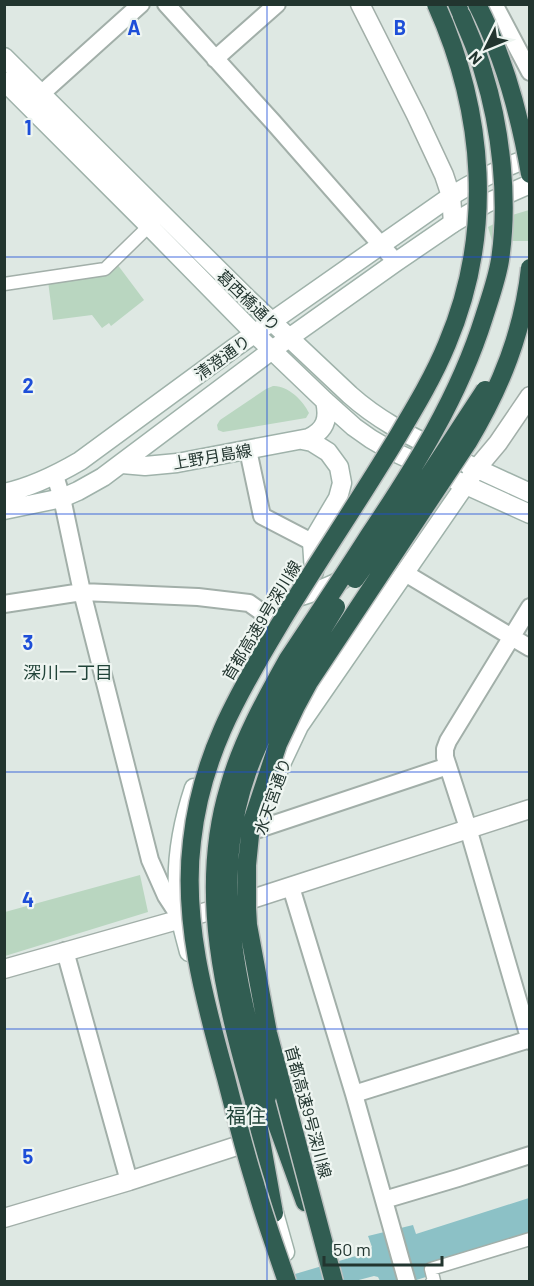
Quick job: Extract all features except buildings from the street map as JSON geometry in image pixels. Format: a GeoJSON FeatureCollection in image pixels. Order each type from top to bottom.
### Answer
{"type":"FeatureCollection","features":[{"type":"Feature","properties":{"kind":"highway","name":"首都高速9号深川線"},"geometry":{"type":"LineString","coordinates":[[291,1278],[255,1186],[202,982],[190,886],[192,842],[195,818],[206,774],[230,712],[247,679],[303,586],[381,465],[421,397],[447,343],[460,308],[471,262],[476,225],[478,177],[476,139],[464,81],[436,4]]}},
{"type":"Feature","properties":{"kind":"highway"},"geometry":{"type":"LineString","coordinates":[[305,1202],[236,1040],[224,986],[214,913],[217,845],[229,786],[248,736],[275,682],[300,640],[412,472],[458,386],[480,329],[500,263],[504,217],[499,140],[495,116],[475,46],[456,4]]}},
{"type":"Feature","properties":{"kind":"highway"},"geometry":{"type":"LineString","coordinates":[[477,4],[497,50],[509,86],[530,174]]}},
{"type":"Feature","properties":{"kind":"highway","name":"首都高速9号深川線"},"geometry":{"type":"LineString","coordinates":[[334,1281],[268,1033],[255,964],[248,925],[246,889],[248,846],[252,825],[278,744],[309,682],[468,442],[502,379],[519,328],[530,268]]}},
{"type":"Feature","properties":{"kind":"highway"},"geometry":{"type":"LineString","coordinates":[[274,1213],[261,1099],[235,956],[229,892],[228,869],[238,804],[256,750],[278,703],[301,662],[361,570],[421,488],[488,385],[511,354]]}},
{"type":"Feature","properties":{"kind":"main road"},"geometry":{"type":"LineString","coordinates":[[360,4],[444,175],[451,196],[453,223]]}},
{"type":"Feature","properties":{"kind":"main road","name":"葛西橋通り"},"geometry":{"type":"LineString","coordinates":[[4,57],[271,321],[367,410],[406,434],[530,493]]}},
{"type":"Feature","properties":{"kind":"main road","name":"葛西橋通り"},"geometry":{"type":"LineString","coordinates":[[4,81],[254,333],[354,427],[390,450],[530,514]]}},
{"type":"Feature","properties":{"kind":"main road","name":"清澄通り"},"geometry":{"type":"LineString","coordinates":[[4,493],[55,476],[254,333],[451,196],[480,178],[530,158]]}},
{"type":"Feature","properties":{"kind":"main road","name":"清澄通り"},"geometry":{"type":"LineString","coordinates":[[4,510],[62,498],[103,477],[272,350],[396,262],[453,223],[487,203],[530,183]]}},
{"type":"Feature","properties":{"kind":"main road","name":"水天宮通り"},"geometry":{"type":"LineString","coordinates":[[328,1281],[305,1202],[286,1091],[261,984],[252,899],[252,872],[259,829],[266,802],[299,726],[465,484],[498,443],[530,396]]}},
{"type":"Feature","properties":{"kind":"main road"},"geometry":{"type":"LineString","coordinates":[[302,440],[314,435],[323,426],[327,418],[325,401]]}},
{"type":"Feature","properties":{"kind":"main road"},"geometry":{"type":"LineString","coordinates":[[302,440],[312,442],[328,452],[339,467],[342,483],[338,498],[312,542],[314,572]]}},
{"type":"Feature","properties":{"kind":"main road","name":"上野月島線"},"geometry":{"type":"LineString","coordinates":[[122,464],[145,466],[177,463],[302,440]]}},
{"type":"Feature","properties":{"kind":"main road"},"geometry":{"type":"LineString","coordinates":[[291,1278],[274,1213],[243,1144],[181,920],[178,895],[180,852],[186,815],[198,777],[214,735],[237,686],[277,623],[314,572],[390,450]]}},
{"type":"Feature","properties":{"kind":"main road"},"geometry":{"type":"LineString","coordinates":[[295,598],[339,582],[363,564],[399,516],[437,477],[477,468]]}},
{"type":"Feature","properties":{"kind":"main road"},"geometry":{"type":"LineString","coordinates":[[4,969],[252,899],[530,809]]}},
{"type":"Feature","properties":{"kind":"main road"},"geometry":{"type":"LineString","coordinates":[[4,1218],[243,1144]]}},
{"type":"Feature","properties":{"kind":"street"},"geometry":{"type":"LineString","coordinates":[[41,94],[141,4]]}},
{"type":"Feature","properties":{"kind":"street"},"geometry":{"type":"LineString","coordinates":[[166,4],[396,262]]}},
{"type":"Feature","properties":{"kind":"street"},"geometry":{"type":"LineString","coordinates":[[215,59],[277,4]]}},
{"type":"Feature","properties":{"kind":"street"},"geometry":{"type":"LineString","coordinates":[[494,4],[530,72]]}},
{"type":"Feature","properties":{"kind":"street"},"geometry":{"type":"LineString","coordinates":[[4,284],[105,269],[149,226]]}},
{"type":"Feature","properties":{"kind":"street"},"geometry":{"type":"LineString","coordinates":[[248,450],[262,516],[312,542]]}},
{"type":"Feature","properties":{"kind":"street"},"geometry":{"type":"LineString","coordinates":[[55,476],[150,860],[166,896],[181,920]]}},
{"type":"Feature","properties":{"kind":"street"},"geometry":{"type":"LineString","coordinates":[[405,573],[530,648]]}},
{"type":"Feature","properties":{"kind":"street"},"geometry":{"type":"LineString","coordinates":[[4,604],[82,592],[198,597],[249,603],[277,623]]}},
{"type":"Feature","properties":{"kind":"street"},"geometry":{"type":"LineString","coordinates":[[354,1094],[529,1039],[445,757],[445,749],[530,607]]}},
{"type":"Feature","properties":{"kind":"street"},"geometry":{"type":"LineString","coordinates":[[259,829],[448,766]]}},
{"type":"Feature","properties":{"kind":"street"},"geometry":{"type":"LineString","coordinates":[[291,887],[354,1094],[407,1281]]}},
{"type":"Feature","properties":{"kind":"street"},"geometry":{"type":"LineString","coordinates":[[64,951],[129,1181]]}},
{"type":"Feature","properties":{"kind":"street"},"geometry":{"type":"LineString","coordinates":[[384,1200],[530,1155]]}},
{"type":"Feature","properties":{"kind":"street"},"geometry":{"type":"LineString","coordinates":[[432,1281],[434,1281],[431,1269],[530,1239]]}},
{"type":"Feature","properties":{"kind":"green space"},"geometry":{"type":"Polygon","coordinates":[[[529,210],[529,241],[492,241],[488,227],[509,216],[529,210]]]}},
{"type":"Feature","properties":{"kind":"green space"},"geometry":{"type":"Polygon","coordinates":[[[117,264],[144,300],[111,326],[109,323],[102,328],[92,315],[53,320],[48,281],[117,264]]]}},
{"type":"Feature","properties":{"kind":"green space"},"geometry":{"type":"Polygon","coordinates":[[[273,386],[284,388],[299,398],[309,413],[306,418],[223,432],[218,430],[217,425],[220,420],[273,386]]]}},
{"type":"Feature","properties":{"kind":"green space"},"geometry":{"type":"Polygon","coordinates":[[[140,875],[148,912],[5,956],[5,912],[140,875]]]}},
{"type":"Feature","properties":{"kind":"water"},"geometry":{"type":"Polygon","coordinates":[[[529,1198],[529,1236],[429,1276],[410,1282],[380,1281],[374,1276],[355,1281],[268,1282],[366,1253],[372,1247],[368,1236],[413,1225],[416,1234],[529,1198]]]}},
{"type":"Feature","properties":{"kind":"district","name":"深川一丁目"},"geometry":{"type":"Point","coordinates":[68,672]}},
{"type":"Feature","properties":{"kind":"district","name":"福住"},"geometry":{"type":"Point","coordinates":[246,1115]}}]}
